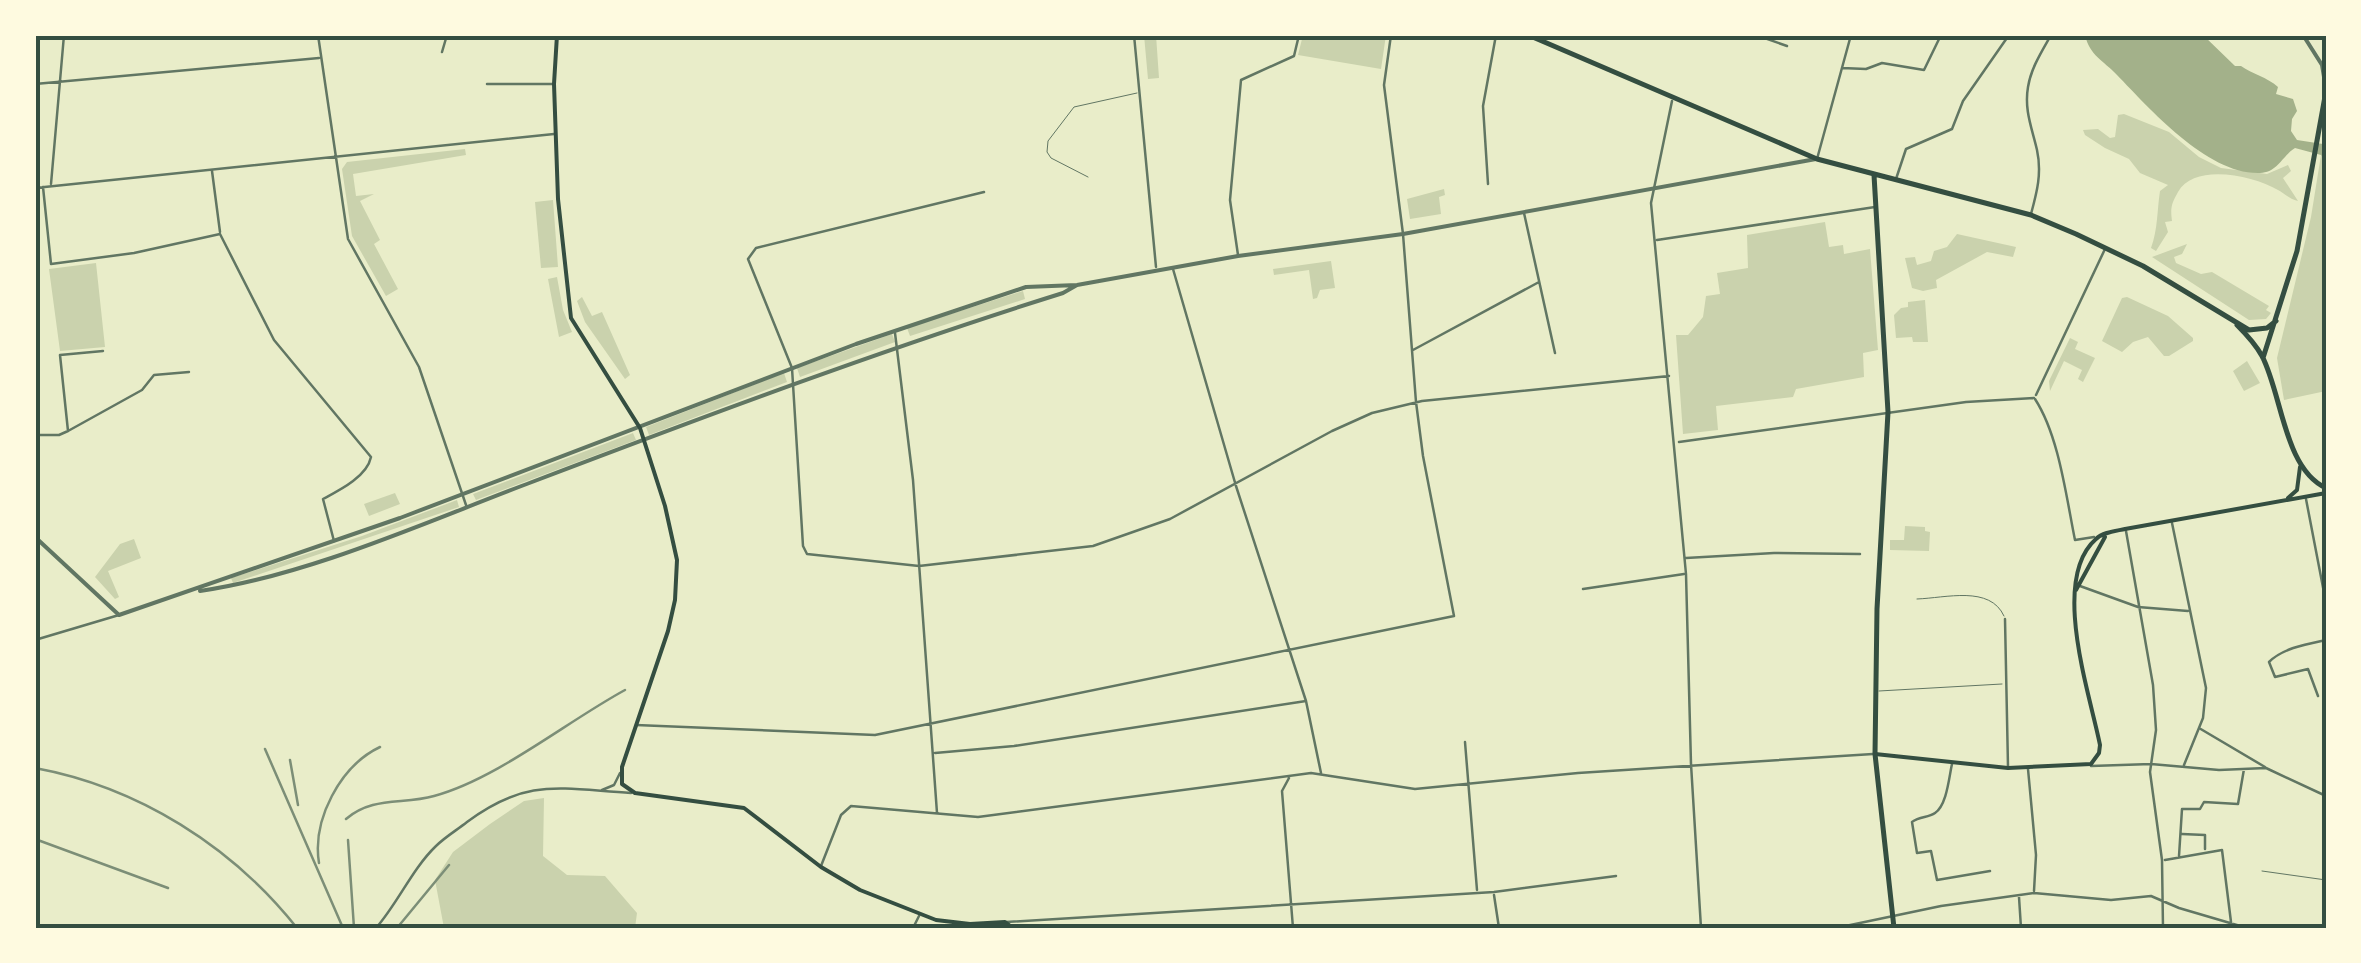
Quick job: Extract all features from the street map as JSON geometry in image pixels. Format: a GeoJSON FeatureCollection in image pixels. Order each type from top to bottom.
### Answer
{"type":"FeatureCollection","features":[{"type":"Feature","properties":{"kind":"main road"},"geometry":{"type":"LineString","coordinates":[[557,35],[554,84],[558,197],[571,318],[645,440],[672,533],[677,580],[668,631],[622,767],[622,784],[635,793],[744,808],[860,890],[920,915],[970,924],[1004,922],[1012,928]]}},
{"type":"Feature","properties":{"kind":"main road"},"geometry":{"type":"LineString","coordinates":[[1528,35],[1818,159],[2031,215],[2170,281],[2235,323],[2254,330],[2276,322]]}},
{"type":"Feature","properties":{"kind":"main road"},"geometry":{"type":"LineString","coordinates":[[2264,358],[2298,251],[2326,92]]}},
{"type":"Feature","properties":{"kind":"main road"},"geometry":{"type":"LineString","coordinates":[[1874,174],[1888,412],[1875,754],[1896,923]]}},
{"type":"Feature","properties":{"kind":"main road"},"geometry":{"type":"LineString","coordinates":[[2235,323],[2264,358],[2300,466],[2326,491]]}},
{"type":"Feature","properties":{"kind":"main road"},"geometry":{"type":"LineString","coordinates":[[2284,501],[2297,490],[2300,466]]}},
{"type":"Feature","properties":{"kind":"main road"},"geometry":{"type":"LineString","coordinates":[[1875,754],[2008,768],[2084,766],[2097,758],[2100,746],[2074,595],[2076,576],[2098,537],[2326,491]]}},
{"type":"Feature","properties":{"kind":"main road"},"geometry":{"type":"LineString","coordinates":[[2074,595],[2108,533]]}},
{"type":"Feature","properties":{"kind":"street"},"geometry":{"type":"LineString","coordinates":[[51,186],[64,35]]}},
{"type":"Feature","properties":{"kind":"street"},"geometry":{"type":"LineString","coordinates":[[318,35],[348,239],[419,367],[466,507]]}},
{"type":"Feature","properties":{"kind":"street"},"geometry":{"type":"LineString","coordinates":[[442,52],[447,35]]}},
{"type":"Feature","properties":{"kind":"street"},"geometry":{"type":"LineString","coordinates":[[1134,35],[1156,270]]}},
{"type":"Feature","properties":{"kind":"street"},"geometry":{"type":"LineString","coordinates":[[1238,256],[1230,200],[1241,80],[1294,56],[1299,35]]}},
{"type":"Feature","properties":{"kind":"street"},"geometry":{"type":"LineString","coordinates":[[636,725],[875,735],[1454,616],[1416,402],[1384,85],[1391,35]]}},
{"type":"Feature","properties":{"kind":"street"},"geometry":{"type":"LineString","coordinates":[[1488,184],[1483,106],[1496,35]]}},
{"type":"Feature","properties":{"kind":"street"},"geometry":{"type":"LineString","coordinates":[[1756,35],[1786,46]]}},
{"type":"Feature","properties":{"kind":"street"},"geometry":{"type":"LineString","coordinates":[[35,640],[334,542],[895,330],[1026,287],[1077,284],[1238,256],[1402,234],[1818,159],[1851,35]]}},
{"type":"Feature","properties":{"kind":"street"},"geometry":{"type":"LineString","coordinates":[[1842,68],[1882,64],[1920,71],[1941,35]]}},
{"type":"Feature","properties":{"kind":"street"},"geometry":{"type":"LineString","coordinates":[[1896,180],[1906,149],[1952,129],[1963,101],[2009,35]]}},
{"type":"Feature","properties":{"kind":"street"},"geometry":{"type":"LineString","coordinates":[[2031,215],[2040,181],[2026,91],[2051,35]]}},
{"type":"Feature","properties":{"kind":"street"},"geometry":{"type":"LineString","coordinates":[[2303,35],[2324,70],[2326,92]]}},
{"type":"Feature","properties":{"kind":"street"},"geometry":{"type":"LineString","coordinates":[[2316,54],[2326,59]]}},
{"type":"Feature","properties":{"kind":"street"},"geometry":{"type":"LineString","coordinates":[[35,84],[321,58]]}},
{"type":"Feature","properties":{"kind":"street"},"geometry":{"type":"LineString","coordinates":[[488,84],[554,84]]}},
{"type":"Feature","properties":{"kind":"street"},"geometry":{"type":"LineString","coordinates":[[1673,100],[1653,189],[1685,558],[1691,764],[1702,928]]}},
{"type":"Feature","properties":{"kind":"street"},"geometry":{"type":"LineString","coordinates":[[35,188],[556,134]]}},
{"type":"Feature","properties":{"kind":"street"},"geometry":{"type":"LineString","coordinates":[[212,170],[220,234],[274,340],[371,458],[370,465],[340,493],[323,499],[334,542]]}},
{"type":"Feature","properties":{"kind":"street"},"geometry":{"type":"LineString","coordinates":[[43,187],[51,264],[134,253],[220,234]]}},
{"type":"Feature","properties":{"kind":"street"},"geometry":{"type":"LineString","coordinates":[[984,192],[756,248],[750,253],[748,259],[792,368],[805,552],[919,566],[1093,546],[1170,519],[1372,413],[1416,402],[1670,376]]}},
{"type":"Feature","properties":{"kind":"street"},"geometry":{"type":"LineString","coordinates":[[1655,240],[1875,207]]}},
{"type":"Feature","properties":{"kind":"street"},"geometry":{"type":"LineString","coordinates":[[1524,213],[1555,353]]}},
{"type":"Feature","properties":{"kind":"street"},"geometry":{"type":"LineString","coordinates":[[2034,398],[2106,248]]}},
{"type":"Feature","properties":{"kind":"street"},"geometry":{"type":"LineString","coordinates":[[1172,267],[1236,486],[1306,701],[1321,773]]}},
{"type":"Feature","properties":{"kind":"street"},"geometry":{"type":"LineString","coordinates":[[1412,350],[1539,282]]}},
{"type":"Feature","properties":{"kind":"street"},"geometry":{"type":"LineString","coordinates":[[191,592],[270,575],[466,507],[791,384],[1063,293],[1077,284]]}},
{"type":"Feature","properties":{"kind":"street"},"geometry":{"type":"LineString","coordinates":[[895,330],[919,566],[937,814]]}},
{"type":"Feature","properties":{"kind":"street"},"geometry":{"type":"LineString","coordinates":[[68,431],[60,355],[103,351]]}},
{"type":"Feature","properties":{"kind":"street"},"geometry":{"type":"LineString","coordinates":[[35,435],[59,436],[142,390],[154,376],[189,372]]}},
{"type":"Feature","properties":{"kind":"street"},"geometry":{"type":"LineString","coordinates":[[1676,442],[1888,412],[2034,398]]}},
{"type":"Feature","properties":{"kind":"street"},"geometry":{"type":"LineString","coordinates":[[2034,398],[2052,433],[2074,540],[2098,537]]}},
{"type":"Feature","properties":{"kind":"street"},"geometry":{"type":"LineString","coordinates":[[2306,497],[2326,603]]}},
{"type":"Feature","properties":{"kind":"street"},"geometry":{"type":"LineString","coordinates":[[2172,522],[2206,688],[2199,728],[2184,766]]}},
{"type":"Feature","properties":{"kind":"street"},"geometry":{"type":"LineString","coordinates":[[2126,529],[2153,685],[2156,730],[2151,764],[2162,860],[2163,928]]}},
{"type":"Feature","properties":{"kind":"street"},"geometry":{"type":"LineString","coordinates":[[35,538],[118,615]]}},
{"type":"Feature","properties":{"kind":"street"},"geometry":{"type":"LineString","coordinates":[[1685,558],[1774,552],[1860,554]]}},
{"type":"Feature","properties":{"kind":"street"},"geometry":{"type":"LineString","coordinates":[[1583,590],[1686,574]]}},
{"type":"Feature","properties":{"kind":"street"},"geometry":{"type":"LineString","coordinates":[[2078,586],[2138,606],[2189,612]]}},
{"type":"Feature","properties":{"kind":"street"},"geometry":{"type":"LineString","coordinates":[[2005,618],[2008,768]]}},
{"type":"Feature","properties":{"kind":"street"},"geometry":{"type":"LineString","coordinates":[[2318,696],[2308,669],[2275,677],[2269,662],[2298,646],[2326,640]]}},
{"type":"Feature","properties":{"kind":"street"},"geometry":{"type":"LineString","coordinates":[[933,753],[1014,746],[1306,701]]}},
{"type":"Feature","properties":{"kind":"street"},"geometry":{"type":"LineString","coordinates":[[2199,728],[2266,768],[2326,796]]}},
{"type":"Feature","properties":{"kind":"street"},"geometry":{"type":"LineString","coordinates":[[1465,742],[1477,893]]}},
{"type":"Feature","properties":{"kind":"street"},"geometry":{"type":"LineString","coordinates":[[821,866],[841,815],[851,806],[978,816],[1321,773],[1415,789],[1691,764],[1875,754]]}},
{"type":"Feature","properties":{"kind":"street"},"geometry":{"type":"LineString","coordinates":[[1952,763],[1940,808],[1912,822],[1917,853],[1932,851],[1937,880],[1990,871]]}},
{"type":"Feature","properties":{"kind":"street"},"geometry":{"type":"LineString","coordinates":[[2084,766],[2266,768]]}},
{"type":"Feature","properties":{"kind":"street"},"geometry":{"type":"LineString","coordinates":[[599,791],[614,785],[622,767]]}},
{"type":"Feature","properties":{"kind":"street"},"geometry":{"type":"LineString","coordinates":[[2028,768],[2036,855],[2034,892]]}},
{"type":"Feature","properties":{"kind":"street"},"geometry":{"type":"LineString","coordinates":[[2178,856],[2182,810],[2200,809],[2204,802],[2238,804],[2244,768]]}},
{"type":"Feature","properties":{"kind":"street"},"geometry":{"type":"LineString","coordinates":[[1290,777],[1282,791],[1293,928]]}},
{"type":"Feature","properties":{"kind":"street"},"geometry":{"type":"LineString","coordinates":[[376,928],[435,846],[486,808],[528,790],[635,793]]}},
{"type":"Feature","properties":{"kind":"street"},"geometry":{"type":"LineString","coordinates":[[2180,834],[2205,835],[2204,851]]}},
{"type":"Feature","properties":{"kind":"street"},"geometry":{"type":"LineString","coordinates":[[2162,860],[2218,848],[2224,852],[2232,923]]}},
{"type":"Feature","properties":{"kind":"street"},"geometry":{"type":"LineString","coordinates":[[1004,922],[1494,892],[1616,876]]}},
{"type":"Feature","properties":{"kind":"street"},"geometry":{"type":"LineString","coordinates":[[1494,892],[1499,928]]}},
{"type":"Feature","properties":{"kind":"street"},"geometry":{"type":"LineString","coordinates":[[1836,928],[1896,923],[2034,892],[2111,900],[2151,896],[2248,928]]}},
{"type":"Feature","properties":{"kind":"street"},"geometry":{"type":"LineString","coordinates":[[2019,896],[2021,928]]}},
{"type":"Feature","properties":{"kind":"street"},"geometry":{"type":"LineString","coordinates":[[912,928],[920,915]]}},
{"type":"Feature","properties":{"kind":"lane"},"geometry":{"type":"LineString","coordinates":[[1088,177],[1051,158],[1048,141],[1074,107],[1140,92]]}},
{"type":"Feature","properties":{"kind":"lane"},"geometry":{"type":"LineString","coordinates":[[1917,599],[1984,596],[1999,604],[2005,618]]}},
{"type":"Feature","properties":{"kind":"lane"},"geometry":{"type":"LineString","coordinates":[[1876,691],[2006,684]]}},
{"type":"Feature","properties":{"kind":"lane"},"geometry":{"type":"LineString","coordinates":[[2262,871],[2326,880]]}},
{"type":"Feature","properties":{"kind":"shaded area"},"geometry":{"type":"Polygon","coordinates":[[[1144,35],[1156,35],[1159,78],[1148,79],[1144,35]]]}},
{"type":"Feature","properties":{"kind":"shaded area"},"geometry":{"type":"Polygon","coordinates":[[[1303,35],[1386,35],[1381,69],[1298,55],[1303,35]]]}},
{"type":"Feature","properties":{"kind":"shaded area"},"geometry":{"type":"Polygon","coordinates":[[[2085,35],[2203,35],[2235,66],[2278,87],[2276,94],[2293,99],[2297,111],[2291,131],[2297,140],[2326,142],[2326,162],[2321,155],[2295,148],[2266,172],[2240,171],[2220,163],[2181,138],[2163,121],[2094,53],[2085,35]]]}},
{"type":"Feature","properties":{"kind":"shaded area"},"geometry":{"type":"Polygon","coordinates":[[[2118,115],[2169,132],[2199,157],[2221,168],[2267,174],[2288,165],[2291,171],[2283,178],[2298,201],[2239,176],[2197,177],[2178,192],[2172,205],[2172,221],[2165,222],[2168,232],[2156,251],[2151,248],[2160,191],[2168,185],[2140,173],[2129,159],[2105,148],[2083,130],[2098,129],[2110,138],[2115,137],[2118,115]]]}},
{"type":"Feature","properties":{"kind":"shaded area"},"geometry":{"type":"Polygon","coordinates":[[[465,149],[466,155],[353,174],[356,196],[374,194],[360,201],[380,240],[374,244],[398,289],[386,296],[352,236],[342,169],[347,162],[465,149]]]}},
{"type":"Feature","properties":{"kind":"shaded area"},"geometry":{"type":"Polygon","coordinates":[[[2321,155],[2326,162],[2326,391],[2284,400],[2277,358],[2311,217],[2321,155]]]}},
{"type":"Feature","properties":{"kind":"shaded area"},"geometry":{"type":"Polygon","coordinates":[[[1444,189],[1445,195],[1439,197],[1441,214],[1410,219],[1407,199],[1444,189]]]}},
{"type":"Feature","properties":{"kind":"shaded area"},"geometry":{"type":"Polygon","coordinates":[[[553,200],[558,267],[541,268],[535,202],[553,200]]]}},
{"type":"Feature","properties":{"kind":"shaded area"},"geometry":{"type":"Polygon","coordinates":[[[1825,222],[1829,247],[1843,245],[1844,254],[1870,249],[1878,350],[1863,353],[1864,377],[1796,389],[1793,397],[1716,406],[1718,430],[1683,434],[1676,335],[1688,335],[1703,317],[1706,296],[1720,294],[1717,273],[1748,268],[1747,235],[1825,222]]]}},
{"type":"Feature","properties":{"kind":"shaded area"},"geometry":{"type":"Polygon","coordinates":[[[1957,234],[2016,247],[2013,257],[1987,252],[1936,280],[1937,288],[1912,288],[1905,258],[1915,257],[1917,265],[1931,261],[1934,251],[1947,247],[1957,234]]]}},
{"type":"Feature","properties":{"kind":"shaded area"},"geometry":{"type":"Polygon","coordinates":[[[2187,244],[2182,254],[2174,257],[2176,263],[2201,274],[2212,272],[2269,306],[2266,310],[2271,313],[2266,319],[2249,320],[2152,257],[2187,244]]]}},
{"type":"Feature","properties":{"kind":"shaded area"},"geometry":{"type":"Polygon","coordinates":[[[1331,261],[1335,288],[1320,290],[1313,299],[1309,270],[1274,275],[1273,269],[1331,261]]]}},
{"type":"Feature","properties":{"kind":"shaded area"},"geometry":{"type":"Polygon","coordinates":[[[96,263],[105,347],[60,351],[49,269],[96,263]]]}},
{"type":"Feature","properties":{"kind":"shaded area"},"geometry":{"type":"Polygon","coordinates":[[[557,277],[572,332],[559,337],[548,279],[557,277]]]}},
{"type":"Feature","properties":{"kind":"shaded area"},"geometry":{"type":"Polygon","coordinates":[[[1023,291],[1025,299],[910,336],[907,328],[1023,291]]]}},
{"type":"Feature","properties":{"kind":"shaded area"},"geometry":{"type":"Polygon","coordinates":[[[582,297],[592,316],[602,312],[630,375],[625,379],[585,322],[577,301],[582,297]]]}},
{"type":"Feature","properties":{"kind":"shaded area"},"geometry":{"type":"Polygon","coordinates":[[[2122,298],[2168,316],[2193,341],[2164,356],[2148,337],[2133,342],[2122,352],[2102,341],[2122,298]]]}},
{"type":"Feature","properties":{"kind":"shaded area"},"geometry":{"type":"Polygon","coordinates":[[[1925,300],[1928,342],[1896,338],[1894,315],[1908,307],[1908,302],[1925,300]]]}},
{"type":"Feature","properties":{"kind":"shaded area"},"geometry":{"type":"Polygon","coordinates":[[[892,334],[895,342],[800,377],[797,368],[892,334]]]}},
{"type":"Feature","properties":{"kind":"shaded area"},"geometry":{"type":"Polygon","coordinates":[[[2070,338],[2078,342],[2075,349],[2095,358],[2083,382],[2078,379],[2082,370],[2064,361],[2050,391],[2049,381],[2070,338]]]}},
{"type":"Feature","properties":{"kind":"shaded area"},"geometry":{"type":"Polygon","coordinates":[[[2247,361],[2260,383],[2244,391],[2233,371],[2247,361]]]}},
{"type":"Feature","properties":{"kind":"shaded area"},"geometry":{"type":"Polygon","coordinates":[[[784,373],[787,382],[649,435],[646,427],[784,373]]]}},
{"type":"Feature","properties":{"kind":"shaded area"},"geometry":{"type":"Polygon","coordinates":[[[633,433],[636,440],[476,500],[473,494],[633,433]]]}},
{"type":"Feature","properties":{"kind":"shaded area"},"geometry":{"type":"Polygon","coordinates":[[[395,493],[400,504],[369,516],[364,504],[395,493]]]}},
{"type":"Feature","properties":{"kind":"shaded area"},"geometry":{"type":"Polygon","coordinates":[[[457,500],[459,507],[233,583],[231,578],[362,536],[457,500]]]}},
{"type":"Feature","properties":{"kind":"shaded area"},"geometry":{"type":"Polygon","coordinates":[[[1905,526],[1925,527],[1930,532],[1929,551],[1890,550],[1890,540],[1904,540],[1905,526]]]}},
{"type":"Feature","properties":{"kind":"shaded area"},"geometry":{"type":"Polygon","coordinates":[[[134,539],[141,558],[108,571],[119,597],[115,599],[95,577],[120,544],[134,539]]]}},
{"type":"Feature","properties":{"kind":"shaded area"},"geometry":{"type":"Polygon","coordinates":[[[544,798],[543,856],[567,875],[605,876],[637,913],[635,928],[444,928],[435,880],[453,852],[524,801],[544,798]]]}},
{"type":"Feature","properties":{"kind":"railway"},"geometry":{"type":"LineString","coordinates":[[346,819],[367,807],[434,796],[482,777],[625,690]]}},
{"type":"Feature","properties":{"kind":"railway"},"geometry":{"type":"LineString","coordinates":[[319,863],[320,829],[332,796],[353,767],[380,747]]}},
{"type":"Feature","properties":{"kind":"railway"},"geometry":{"type":"LineString","coordinates":[[265,749],[343,928]]}},
{"type":"Feature","properties":{"kind":"railway"},"geometry":{"type":"LineString","coordinates":[[290,760],[298,805]]}},
{"type":"Feature","properties":{"kind":"railway"},"geometry":{"type":"LineString","coordinates":[[35,768],[110,789],[180,824],[243,871],[297,928]]}},
{"type":"Feature","properties":{"kind":"railway"},"geometry":{"type":"LineString","coordinates":[[35,839],[168,888]]}},
{"type":"Feature","properties":{"kind":"railway"},"geometry":{"type":"LineString","coordinates":[[348,840],[354,928]]}},
{"type":"Feature","properties":{"kind":"railway"},"geometry":{"type":"LineString","coordinates":[[397,928],[449,865]]}}]}
